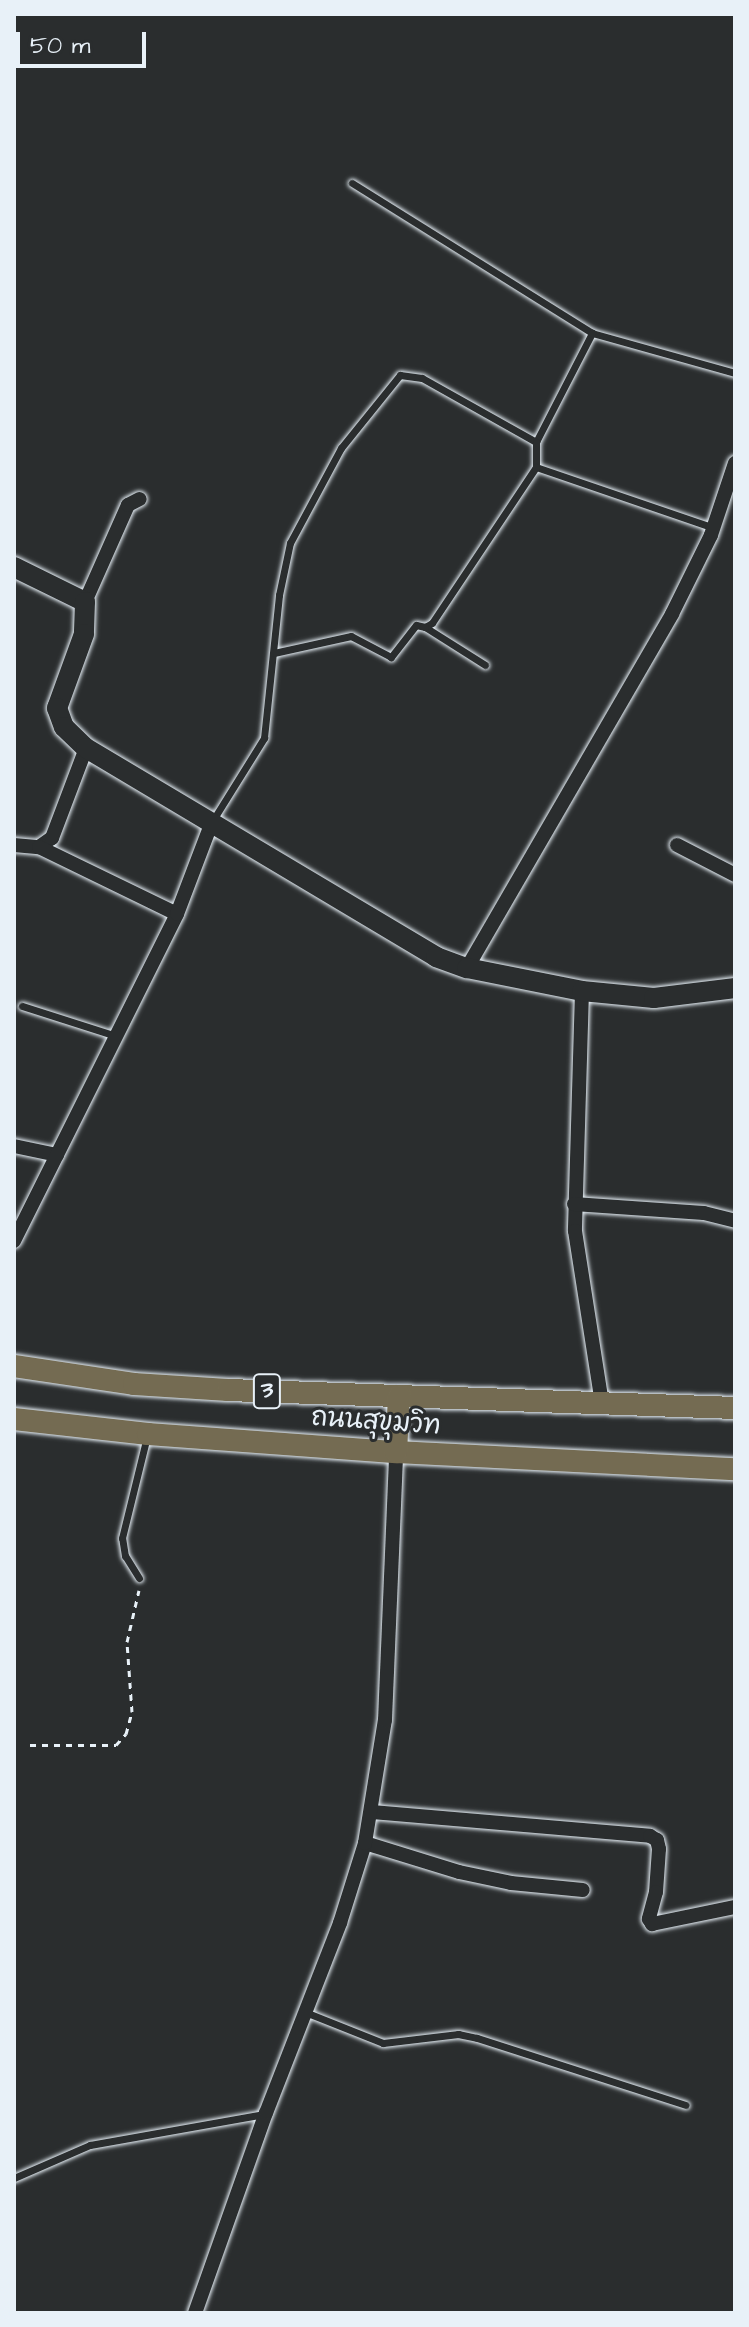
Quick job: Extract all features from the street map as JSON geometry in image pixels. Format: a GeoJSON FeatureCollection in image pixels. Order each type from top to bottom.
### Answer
{"type":"FeatureCollection","features":[{"type":"Feature","properties":{"kind":"main road","name":"ถนนสุขุมวิท"},"geometry":{"type":"LineString","coordinates":[[14,1366],[149,1385],[735,1408]]}},
{"type":"Feature","properties":{"kind":"main road"},"geometry":{"type":"LineString","coordinates":[[396,1452],[399,1396]]}},
{"type":"Feature","properties":{"kind":"main road","name":"ถนนสุขุมวิท"},"geometry":{"type":"LineString","coordinates":[[14,1419],[148,1434],[396,1452],[735,1469]]}},
{"type":"Feature","properties":{"kind":"street"},"geometry":{"type":"LineString","coordinates":[[467,968],[672,614],[714,528],[735,463]]}},
{"type":"Feature","properties":{"kind":"street"},"geometry":{"type":"LineString","coordinates":[[140,499],[128,505],[85,602],[84,634],[57,708],[64,727],[86,748],[436,957],[467,968],[582,991],[654,998],[735,988]]}},
{"type":"Feature","properties":{"kind":"street"},"geometry":{"type":"LineString","coordinates":[[14,567],[85,602]]}},
{"type":"Feature","properties":{"kind":"street"},"geometry":{"type":"LineString","coordinates":[[39,847],[52,838],[86,748]]}},
{"type":"Feature","properties":{"kind":"street"},"geometry":{"type":"LineString","coordinates":[[14,1241],[177,914],[212,822]]}},
{"type":"Feature","properties":{"kind":"street"},"geometry":{"type":"LineString","coordinates":[[14,845],[39,847],[177,914]]}},
{"type":"Feature","properties":{"kind":"street"},"geometry":{"type":"LineString","coordinates":[[677,845],[735,875]]}},
{"type":"Feature","properties":{"kind":"street"},"geometry":{"type":"LineString","coordinates":[[582,991],[574,1204],[602,1403]]}},
{"type":"Feature","properties":{"kind":"street"},"geometry":{"type":"LineString","coordinates":[[14,1146],[57,1155]]}},
{"type":"Feature","properties":{"kind":"street"},"geometry":{"type":"LineString","coordinates":[[574,1204],[704,1213],[735,1221]]}},
{"type":"Feature","properties":{"kind":"street"},"geometry":{"type":"LineString","coordinates":[[195,2313],[266,2113],[340,1923],[365,1843],[385,1720],[396,1452]]}},
{"type":"Feature","properties":{"kind":"street"},"geometry":{"type":"LineString","coordinates":[[372,1812],[650,1836],[657,1840],[659,1849],[656,1892],[649,1919],[652,1924],[735,1907]]}},
{"type":"Feature","properties":{"kind":"street"},"geometry":{"type":"LineString","coordinates":[[365,1843],[472,1875],[583,1890]]}},
{"type":"Feature","properties":{"kind":"lane"},"geometry":{"type":"LineString","coordinates":[[352,183],[592,333],[735,373]]}},
{"type":"Feature","properties":{"kind":"lane"},"geometry":{"type":"LineString","coordinates":[[425,627],[432,623],[536,467],[536,442],[592,333]]}},
{"type":"Feature","properties":{"kind":"lane"},"geometry":{"type":"LineString","coordinates":[[212,822],[264,738],[279,595],[290,543],[341,448],[400,375],[422,378],[536,442]]}},
{"type":"Feature","properties":{"kind":"lane"},"geometry":{"type":"LineString","coordinates":[[536,467],[714,528]]}},
{"type":"Feature","properties":{"kind":"lane"},"geometry":{"type":"LineString","coordinates":[[274,653],[351,636],[391,657],[416,625],[425,627],[485,665]]}},
{"type":"Feature","properties":{"kind":"lane"},"geometry":{"type":"LineString","coordinates":[[22,1006],[116,1036]]}},
{"type":"Feature","properties":{"kind":"lane"},"geometry":{"type":"LineString","coordinates":[[139,1578],[125,1556],[122,1538],[148,1434]]}},
{"type":"Feature","properties":{"kind":"lane"},"geometry":{"type":"LineString","coordinates":[[305,2012],[383,2043],[458,2034],[477,2038],[686,2105]]}},
{"type":"Feature","properties":{"kind":"lane"},"geometry":{"type":"LineString","coordinates":[[14,2178],[90,2145],[266,2113]]}},
{"type":"Feature","properties":{"kind":"path"},"geometry":{"type":"LineString","coordinates":[[30,1745],[116,1745],[126,1734],[132,1712],[127,1642],[139,1594],[139,1578]]}}]}
